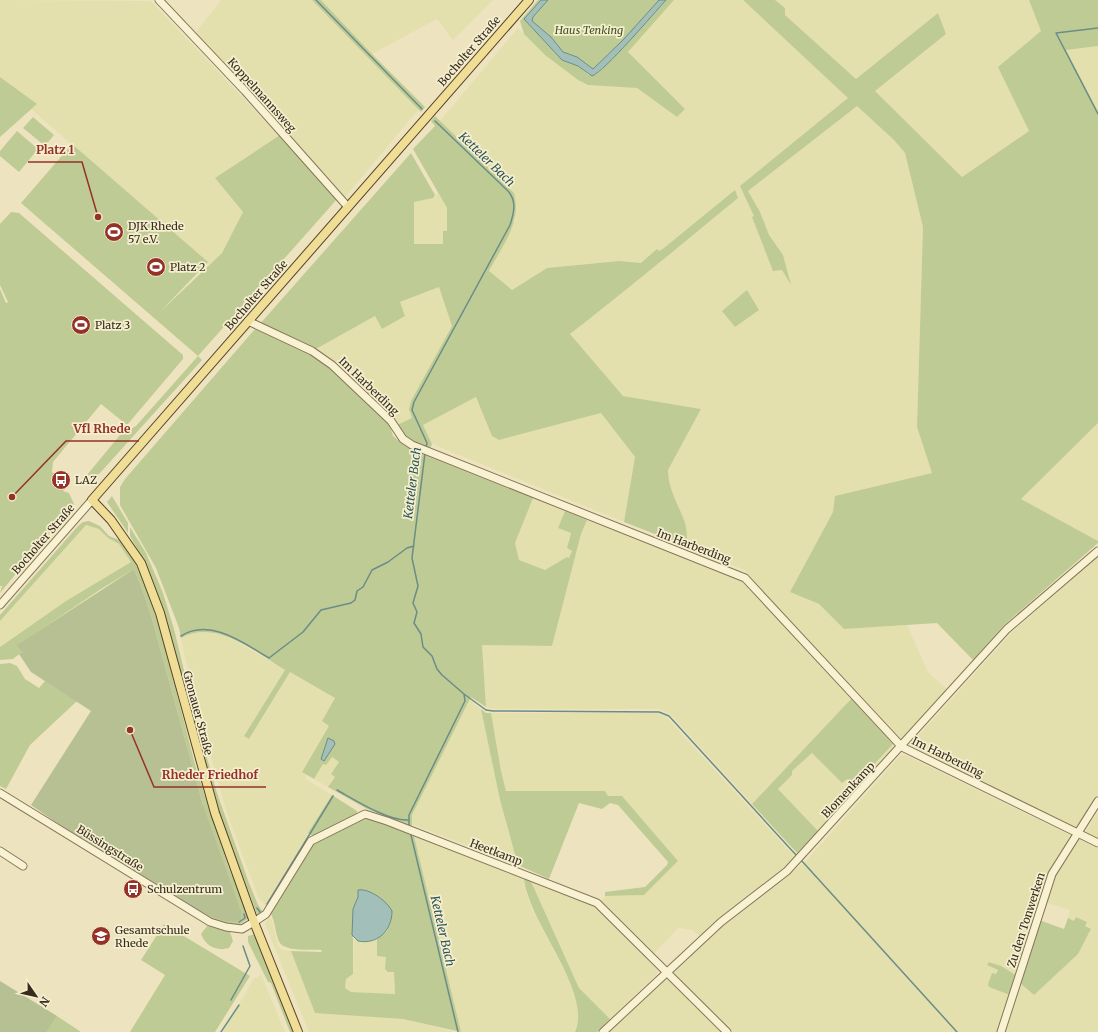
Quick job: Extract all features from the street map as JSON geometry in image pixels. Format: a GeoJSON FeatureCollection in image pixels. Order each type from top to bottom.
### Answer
{"type":"FeatureCollection","features":[{"type":"Feature","properties":{"kind":"main road","name":"Bocholter Straße"},"geometry":{"type":"LineString","coordinates":[[92,500],[529,0]]}},
{"type":"Feature","properties":{"kind":"main road","name":"Gronauer Straße"},"geometry":{"type":"LineString","coordinates":[[92,500],[111,520],[141,563],[160,614],[214,813],[254,922],[298,1032]]}},
{"type":"Feature","properties":{"kind":"street","name":"Koppelmannsweg"},"geometry":{"type":"LineString","coordinates":[[159,0],[245,91],[348,206]]}},
{"type":"Feature","properties":{"kind":"street","name":"Im Harberding"},"geometry":{"type":"LineString","coordinates":[[248,321],[312,351],[332,365],[392,421],[403,439],[422,449],[744,578],[902,747],[1098,843]]}},
{"type":"Feature","properties":{"kind":"street","name":"Bocholter Straße"},"geometry":{"type":"LineString","coordinates":[[0,605],[92,500]]}},
{"type":"Feature","properties":{"kind":"street","name":"Blomenkamp"},"geometry":{"type":"LineString","coordinates":[[603,1032],[721,922],[787,871],[902,747],[1007,629],[1098,551]]}},
{"type":"Feature","properties":{"kind":"street","name":"Büssingstraße"},"geometry":{"type":"LineString","coordinates":[[0,793],[210,922],[226,927],[242,929],[254,922]]}},
{"type":"Feature","properties":{"kind":"street","name":"Zu den Tonwerken"},"geometry":{"type":"LineString","coordinates":[[1001,1032],[1052,874],[1098,801]]}},
{"type":"Feature","properties":{"kind":"street","name":"Heetkamp"},"geometry":{"type":"LineString","coordinates":[[254,922],[266,914],[310,841],[365,814],[597,903],[727,1032]]}},
{"type":"Feature","properties":{"kind":"street"},"geometry":{"type":"LineString","coordinates":[[0,851],[23,866]]}},
{"type":"Feature","properties":{"kind":"shaded area"},"geometry":{"type":"Polygon","coordinates":[[[0,0],[151,1],[279,136],[215,178],[243,212],[222,253],[209,265],[31,109],[36,104],[0,77],[0,0]]]}},
{"type":"Feature","properties":{"kind":"shaded area"},"geometry":{"type":"Polygon","coordinates":[[[221,0],[312,0],[419,109],[345,197],[196,32],[221,0]]]}},
{"type":"Feature","properties":{"kind":"shaded area"},"geometry":{"type":"Polygon","coordinates":[[[321,0],[493,0],[453,40],[437,19],[372,54],[321,0]]]}},
{"type":"Feature","properties":{"kind":"shaded area"},"geometry":{"type":"Polygon","coordinates":[[[674,0],[743,0],[894,140],[905,153],[923,227],[917,427],[932,473],[835,496],[833,512],[790,592],[819,604],[844,629],[907,625],[928,672],[947,689],[903,739],[898,739],[746,575],[747,571],[688,547],[685,524],[671,492],[668,480],[668,470],[701,409],[623,396],[570,334],[661,262],[655,252],[641,263],[619,261],[547,268],[512,290],[489,272],[516,219],[440,121],[518,28],[545,55],[578,80],[588,85],[637,88],[677,117],[685,109],[628,52],[674,0]]]}},
{"type":"Feature","properties":{"kind":"shaded area"},"geometry":{"type":"Polygon","coordinates":[[[775,0],[1029,0],[1041,31],[999,67],[1029,131],[962,177],[875,91],[946,34],[938,13],[856,79],[785,15],[785,8],[775,0]]]}},
{"type":"Feature","properties":{"kind":"shaded area"},"geometry":{"type":"Polygon","coordinates":[[[1098,46],[1098,112],[1065,49],[1098,46]]]}},
{"type":"Feature","properties":{"kind":"shaded area"},"geometry":{"type":"Polygon","coordinates":[[[438,193],[447,208],[447,231],[443,231],[443,244],[414,244],[414,202],[433,198],[438,193]]]}},
{"type":"Feature","properties":{"kind":"shaded area"},"geometry":{"type":"Polygon","coordinates":[[[439,287],[452,326],[411,401],[410,412],[412,418],[397,425],[394,419],[357,385],[314,350],[375,316],[382,329],[400,302],[439,287]]]}},
{"type":"Feature","properties":{"kind":"shaded area"},"geometry":{"type":"Polygon","coordinates":[[[476,397],[492,436],[499,440],[601,413],[635,457],[624,522],[432,444],[423,425],[476,397]]]}},
{"type":"Feature","properties":{"kind":"shaded area"},"geometry":{"type":"Polygon","coordinates":[[[1098,423],[1098,541],[1021,499],[1098,423]]]}},
{"type":"Feature","properties":{"kind":"shaded area"},"geometry":{"type":"Polygon","coordinates":[[[533,498],[565,511],[558,528],[571,533],[568,540],[572,550],[569,558],[567,557],[545,570],[519,560],[515,543],[533,498]]]}},
{"type":"Feature","properties":{"kind":"shaded area"},"geometry":{"type":"Polygon","coordinates":[[[587,520],[742,580],[749,585],[852,698],[752,804],[670,714],[659,709],[492,709],[486,707],[482,645],[552,646],[581,534],[587,520]]]}},
{"type":"Feature","properties":{"kind":"shaded area"},"geometry":{"type":"Polygon","coordinates":[[[86,525],[99,529],[108,538],[119,544],[131,562],[66,601],[0,647],[0,621],[86,525]]]}},
{"type":"Feature","properties":{"kind":"shaded area"},"geometry":{"type":"Polygon","coordinates":[[[1098,557],[1098,796],[1077,829],[912,748],[911,744],[1012,632],[1098,557]]]}},
{"type":"Feature","properties":{"kind":"shaded area"},"geometry":{"type":"Polygon","coordinates":[[[211,631],[228,636],[285,670],[244,736],[249,739],[290,672],[335,698],[322,721],[330,725],[302,771],[307,775],[305,779],[332,795],[266,903],[266,907],[258,897],[227,813],[192,691],[181,638],[187,634],[211,631]]]}},
{"type":"Feature","properties":{"kind":"shaded area"},"geometry":{"type":"Polygon","coordinates":[[[470,700],[481,709],[500,800],[518,865],[411,824],[412,815],[470,700]]]}},
{"type":"Feature","properties":{"kind":"shaded area"},"geometry":{"type":"Polygon","coordinates":[[[491,713],[658,713],[667,718],[794,856],[784,867],[716,920],[699,936],[693,930],[678,928],[652,956],[600,901],[605,896],[644,895],[678,861],[622,796],[608,796],[605,791],[506,791],[501,772],[491,713]]]}},
{"type":"Feature","properties":{"kind":"shaded area"},"geometry":{"type":"Polygon","coordinates":[[[894,743],[894,748],[818,831],[778,789],[792,775],[792,771],[812,752],[842,783],[846,779],[854,786],[894,743]]]}},
{"type":"Feature","properties":{"kind":"shaded area"},"geometry":{"type":"Polygon","coordinates":[[[905,755],[1070,835],[1067,841],[1069,843],[1047,879],[1016,975],[991,962],[987,965],[998,970],[996,974],[992,973],[988,984],[1010,995],[997,1032],[731,1032],[673,976],[673,971],[721,927],[804,863],[900,756],[905,755]]]}},
{"type":"Feature","properties":{"kind":"shaded area"},"geometry":{"type":"Polygon","coordinates":[[[332,757],[339,762],[331,774],[335,777],[328,787],[314,779],[323,764],[332,757]]]}},
{"type":"Feature","properties":{"kind":"shaded area"},"geometry":{"type":"Polygon","coordinates":[[[1098,812],[1098,839],[1085,833],[1098,812]]]}},
{"type":"Feature","properties":{"kind":"shaded area"},"geometry":{"type":"Polygon","coordinates":[[[414,836],[524,879],[526,892],[532,909],[569,980],[578,1003],[579,1020],[575,1032],[461,1032],[414,836]]]}},
{"type":"Feature","properties":{"kind":"shaded area"},"geometry":{"type":"Polygon","coordinates":[[[1080,840],[1098,848],[1098,1032],[1004,1032],[1020,983],[1034,994],[1078,954],[1091,930],[1085,926],[1087,922],[1077,917],[1075,922],[1068,918],[1070,910],[1047,903],[1053,878],[1075,841],[1080,840]]]}},
{"type":"Feature","properties":{"kind":"shaded area"},"geometry":{"type":"Polygon","coordinates":[[[530,880],[596,906],[658,970],[657,974],[610,1019],[579,988],[530,880]]]}},
{"type":"Feature","properties":{"kind":"shaded area"},"geometry":{"type":"Polygon","coordinates":[[[269,917],[272,921],[278,946],[283,950],[291,951],[315,1012],[404,1019],[455,1032],[309,1032],[265,924],[269,917]]]}},
{"type":"Feature","properties":{"kind":"shaded area"},"geometry":{"type":"Polygon","coordinates":[[[354,938],[358,941],[372,941],[377,939],[377,956],[386,957],[394,972],[395,994],[351,992],[345,988],[346,979],[353,974],[354,938]]]}},
{"type":"Feature","properties":{"kind":"shaded area"},"geometry":{"type":"Polygon","coordinates":[[[261,974],[285,1032],[223,1032],[254,978],[257,978],[261,974]]]}},
{"type":"Feature","properties":{"kind":"shaded area"},"geometry":{"type":"Polygon","coordinates":[[[665,980],[670,980],[724,1032],[607,1032],[665,980]]]}},
{"type":"Feature","properties":{"kind":"green space"},"geometry":{"type":"Polygon","coordinates":[[[312,0],[321,0],[425,107],[421,112],[312,0]]]}},
{"type":"Feature","properties":{"kind":"green space"},"geometry":{"type":"Polygon","coordinates":[[[538,0],[541,0],[524,19],[562,60],[578,66],[589,75],[597,74],[666,0],[674,0],[628,52],[685,109],[677,117],[637,88],[588,85],[578,80],[545,55],[524,34],[520,21],[538,0]]]}},
{"type":"Feature","properties":{"kind":"green space","name":"Haus Tenking"},"geometry":{"type":"Polygon","coordinates":[[[548,0],[659,0],[623,40],[593,69],[577,57],[563,52],[551,37],[532,21],[533,17],[548,0]]]}},
{"type":"Feature","properties":{"kind":"green space"},"geometry":{"type":"Polygon","coordinates":[[[743,0],[775,0],[785,8],[785,15],[856,79],[938,13],[946,34],[875,91],[962,177],[1029,131],[998,67],[1041,31],[1029,0],[1098,0],[1098,46],[1066,50],[1098,112],[1098,423],[1021,499],[1098,541],[1098,543],[1004,625],[973,660],[937,623],[844,629],[819,604],[790,592],[833,512],[835,496],[932,473],[917,427],[923,227],[905,153],[894,140],[857,106],[748,191],[760,212],[769,235],[783,255],[791,285],[782,270],[773,271],[752,217],[754,216],[740,186],[848,98],[743,0]]]}},
{"type":"Feature","properties":{"kind":"green space"},"geometry":{"type":"Polygon","coordinates":[[[0,77],[37,104],[0,137],[0,77]]]}},
{"type":"Feature","properties":{"kind":"green space"},"geometry":{"type":"Polygon","coordinates":[[[435,116],[514,193],[516,204],[513,224],[505,243],[489,271],[512,290],[547,268],[619,261],[641,263],[657,249],[659,251],[664,248],[735,190],[738,198],[570,334],[623,396],[701,409],[668,470],[668,477],[672,491],[685,523],[688,547],[624,522],[635,457],[601,413],[499,440],[492,436],[476,397],[423,425],[432,444],[430,449],[404,437],[397,425],[412,418],[409,409],[411,401],[452,326],[439,287],[400,302],[405,316],[382,329],[375,316],[314,350],[259,325],[411,153],[435,195],[433,198],[414,202],[414,244],[443,244],[443,231],[447,231],[447,208],[413,149],[435,126],[431,121],[435,116]]]}},
{"type":"Feature","properties":{"kind":"green space"},"geometry":{"type":"Polygon","coordinates":[[[33,117],[54,135],[45,146],[23,128],[33,117]]]}},
{"type":"Feature","properties":{"kind":"green space"},"geometry":{"type":"Polygon","coordinates":[[[17,131],[38,149],[19,172],[0,156],[0,151],[17,131]]]}},
{"type":"Feature","properties":{"kind":"green space"},"geometry":{"type":"Polygon","coordinates":[[[280,135],[338,198],[198,356],[21,203],[72,144],[208,262],[160,312],[222,253],[243,212],[215,178],[280,135]]]}},
{"type":"Feature","properties":{"kind":"green space"},"geometry":{"type":"Polygon","coordinates":[[[11,212],[19,213],[183,355],[183,359],[127,425],[101,404],[53,462],[52,472],[67,486],[63,491],[69,493],[74,504],[0,593],[2,586],[0,586],[0,289],[6,303],[8,302],[0,285],[0,224],[11,212]]]}},
{"type":"Feature","properties":{"kind":"green space"},"geometry":{"type":"Polygon","coordinates":[[[747,290],[759,310],[735,327],[722,311],[747,290]]]}},
{"type":"Feature","properties":{"kind":"green space"},"geometry":{"type":"Polygon","coordinates":[[[255,329],[299,347],[326,363],[389,423],[393,436],[404,445],[419,453],[533,498],[515,543],[519,560],[545,570],[567,557],[569,558],[572,551],[567,548],[571,533],[558,528],[565,511],[587,520],[581,534],[552,646],[482,645],[486,707],[471,697],[412,815],[412,826],[367,809],[328,787],[335,777],[331,774],[339,762],[332,757],[326,765],[323,764],[314,779],[302,772],[329,726],[322,721],[335,698],[290,672],[249,739],[244,736],[285,670],[249,647],[222,635],[208,632],[194,633],[181,638],[179,628],[156,568],[120,505],[120,487],[125,479],[255,329]]]}},
{"type":"Feature","properties":{"kind":"green space"},"geometry":{"type":"Polygon","coordinates":[[[198,356],[202,360],[100,473],[94,478],[87,475],[120,435],[136,426],[198,356]]]}},
{"type":"Feature","properties":{"kind":"green space"},"geometry":{"type":"Polygon","coordinates":[[[112,496],[128,523],[128,533],[107,502],[112,496]]]}},
{"type":"Feature","properties":{"kind":"green space"},"geometry":{"type":"Polygon","coordinates":[[[89,521],[100,526],[109,536],[122,541],[134,560],[147,589],[161,632],[196,768],[228,866],[249,918],[239,925],[214,921],[152,884],[153,882],[159,885],[203,805],[152,619],[134,569],[101,589],[18,645],[22,652],[13,659],[0,660],[0,647],[66,601],[131,562],[119,544],[108,538],[99,529],[86,525],[0,621],[0,615],[78,526],[83,522],[89,521]]]}},
{"type":"Feature","properties":{"kind":"green space"},"geometry":{"type":"Polygon","coordinates":[[[130,527],[146,553],[163,593],[174,629],[195,716],[217,793],[249,883],[258,905],[263,912],[260,915],[257,914],[217,807],[161,602],[145,563],[130,536],[130,527]]]}},
{"type":"Feature","properties":{"kind":"green space"},"geometry":{"type":"Polygon","coordinates":[[[134,569],[152,619],[203,805],[241,912],[241,919],[232,921],[221,920],[183,902],[153,882],[152,884],[95,849],[31,805],[91,711],[31,672],[19,654],[22,652],[17,645],[134,569]]]}},
{"type":"Feature","properties":{"kind":"green space"},"geometry":{"type":"Polygon","coordinates":[[[10,663],[17,666],[25,679],[39,688],[45,681],[77,701],[30,745],[6,789],[0,786],[0,664],[10,663]]]}},
{"type":"Feature","properties":{"kind":"green space"},"geometry":{"type":"Polygon","coordinates":[[[852,698],[894,743],[854,786],[847,779],[842,783],[812,753],[792,771],[792,775],[778,789],[818,831],[797,853],[752,804],[852,698]]]}},
{"type":"Feature","properties":{"kind":"green space"},"geometry":{"type":"Polygon","coordinates":[[[481,709],[486,713],[491,713],[506,791],[605,791],[608,796],[622,796],[678,861],[644,895],[605,896],[605,892],[645,887],[667,865],[668,862],[618,805],[610,803],[602,809],[579,803],[549,879],[518,865],[500,800],[481,709]]]}},
{"type":"Feature","properties":{"kind":"green space"},"geometry":{"type":"Polygon","coordinates":[[[332,795],[357,811],[357,814],[313,836],[308,833],[332,795]]]}},
{"type":"Feature","properties":{"kind":"green space"},"geometry":{"type":"Polygon","coordinates":[[[368,818],[414,836],[461,1032],[403,1019],[315,1013],[291,951],[321,952],[322,950],[290,948],[280,943],[278,939],[271,914],[313,844],[362,819],[368,818]],[[358,890],[358,897],[353,909],[353,974],[346,979],[345,988],[351,992],[395,994],[394,972],[388,972],[385,969],[386,957],[377,956],[377,939],[387,931],[392,916],[358,890]]]}},
{"type":"Feature","properties":{"kind":"green space"},"geometry":{"type":"Polygon","coordinates":[[[524,879],[530,880],[579,988],[610,1019],[597,1032],[575,1032],[578,1016],[575,998],[568,978],[528,897],[524,879]]]}},
{"type":"Feature","properties":{"kind":"green space"},"geometry":{"type":"Polygon","coordinates":[[[1076,917],[1087,922],[1085,926],[1091,929],[1078,954],[1034,995],[1020,983],[1039,920],[1064,929],[1068,918],[1074,921],[1076,917]]]}},
{"type":"Feature","properties":{"kind":"green space"},"geometry":{"type":"Polygon","coordinates":[[[164,924],[250,976],[215,1032],[130,1032],[165,975],[141,960],[164,924]]]}},
{"type":"Feature","properties":{"kind":"green space"},"geometry":{"type":"Polygon","coordinates":[[[207,926],[230,932],[233,941],[229,948],[215,948],[205,941],[201,934],[207,926]]]}},
{"type":"Feature","properties":{"kind":"green space"},"geometry":{"type":"Polygon","coordinates":[[[255,934],[294,1032],[290,1032],[271,983],[268,982],[248,942],[248,936],[255,934]]]}},
{"type":"Feature","properties":{"kind":"green space"},"geometry":{"type":"Polygon","coordinates":[[[989,962],[1001,966],[1016,975],[1010,995],[989,987],[988,984],[992,973],[996,974],[998,970],[987,965],[989,962]]]}},
{"type":"Feature","properties":{"kind":"green space"},"geometry":{"type":"Polygon","coordinates":[[[0,981],[57,1016],[47,1032],[0,1032],[0,981]]]}},
{"type":"Feature","properties":{"kind":"green space"},"geometry":{"type":"Polygon","coordinates":[[[57,1016],[81,1032],[47,1032],[57,1016]]]}},
{"type":"Feature","properties":{"kind":"water"},"geometry":{"type":"Polygon","coordinates":[[[541,0],[548,0],[533,17],[532,21],[551,37],[563,52],[577,57],[593,69],[623,40],[659,0],[666,0],[618,54],[592,76],[578,66],[562,60],[524,19],[541,0]]]}},
{"type":"Feature","properties":{"kind":"water"},"geometry":{"type":"Polygon","coordinates":[[[328,738],[334,741],[335,744],[324,761],[321,759],[328,738]]]}},
{"type":"Feature","properties":{"kind":"water"},"geometry":{"type":"Polygon","coordinates":[[[358,890],[367,891],[377,896],[390,907],[392,911],[390,924],[387,930],[372,941],[358,941],[352,935],[353,909],[358,897],[358,890]]]}},
{"type":"Feature","properties":{"kind":"waterway","name":"Ketteler Bach"},"geometry":{"type":"LineString","coordinates":[[316,0],[422,109]]}},
{"type":"Feature","properties":{"kind":"waterway"},"geometry":{"type":"LineString","coordinates":[[1098,28],[1056,33],[1098,114]]}},
{"type":"Feature","properties":{"kind":"waterway","name":"Ketteler Bach"},"geometry":{"type":"LineString","coordinates":[[426,447],[427,443],[412,410],[414,402],[510,225],[514,207],[513,199],[508,191],[435,121]]}},
{"type":"Feature","properties":{"kind":"waterway","name":"Ketteler Bach"},"geometry":{"type":"LineString","coordinates":[[409,825],[409,815],[465,701],[464,694],[437,669],[432,656],[423,647],[421,634],[414,623],[417,612],[413,603],[418,586],[412,558],[425,453]]}},
{"type":"Feature","properties":{"kind":"waterway"},"geometry":{"type":"LineString","coordinates":[[181,636],[192,631],[204,629],[215,631],[238,640],[269,658],[303,632],[321,610],[351,603],[355,600],[357,591],[363,587],[372,570],[388,562],[407,548],[414,546]]}},
{"type":"Feature","properties":{"kind":"waterway"},"geometry":{"type":"LineString","coordinates":[[464,694],[486,710],[493,711],[659,712],[669,716],[796,855]]}},
{"type":"Feature","properties":{"kind":"waterway"},"geometry":{"type":"LineString","coordinates":[[337,790],[381,814],[408,820]]}},
{"type":"Feature","properties":{"kind":"waterway"},"geometry":{"type":"LineString","coordinates":[[267,904],[333,796]]}},
{"type":"Feature","properties":{"kind":"waterway","name":"Ketteler Bach"},"geometry":{"type":"LineString","coordinates":[[411,835],[458,1032]]}},
{"type":"Feature","properties":{"kind":"waterway"},"geometry":{"type":"LineString","coordinates":[[801,860],[957,1032]]}},
{"type":"Feature","properties":{"kind":"waterway"},"geometry":{"type":"LineString","coordinates":[[257,908],[260,912]]}},
{"type":"Feature","properties":{"kind":"waterway"},"geometry":{"type":"LineString","coordinates":[[239,922],[245,918],[244,914]]}},
{"type":"Feature","properties":{"kind":"waterway"},"geometry":{"type":"LineString","coordinates":[[231,1000],[250,966],[243,946]]}},
{"type":"Feature","properties":{"kind":"waterway"},"geometry":{"type":"LineString","coordinates":[[221,1032],[239,1005]]}},
{"type":"Feature","properties":{"kind":"place","name":"Platz 1"},"geometry":{"type":"Point","coordinates":[98,217]}},
{"type":"Feature","properties":{"kind":"place","name":"DJK Rhede 57 e.V."},"geometry":{"type":"Point","coordinates":[114,232]}},
{"type":"Feature","properties":{"kind":"place","name":"Platz 2"},"geometry":{"type":"Point","coordinates":[156,267]}},
{"type":"Feature","properties":{"kind":"place","name":"Platz 3"},"geometry":{"type":"Point","coordinates":[81,325]}},
{"type":"Feature","properties":{"kind":"place","name":"LAZ"},"geometry":{"type":"Point","coordinates":[61,480]}},
{"type":"Feature","properties":{"kind":"place","name":"Vfl Rhede"},"geometry":{"type":"Point","coordinates":[12,497]}},
{"type":"Feature","properties":{"kind":"place","name":"Rheder Friedhof"},"geometry":{"type":"Point","coordinates":[130,730]}},
{"type":"Feature","properties":{"kind":"place","name":"Schulzentrum"},"geometry":{"type":"Point","coordinates":[133,889]}},
{"type":"Feature","properties":{"kind":"place","name":"Gesamtschule Rhede"},"geometry":{"type":"Point","coordinates":[101,936]}}]}
